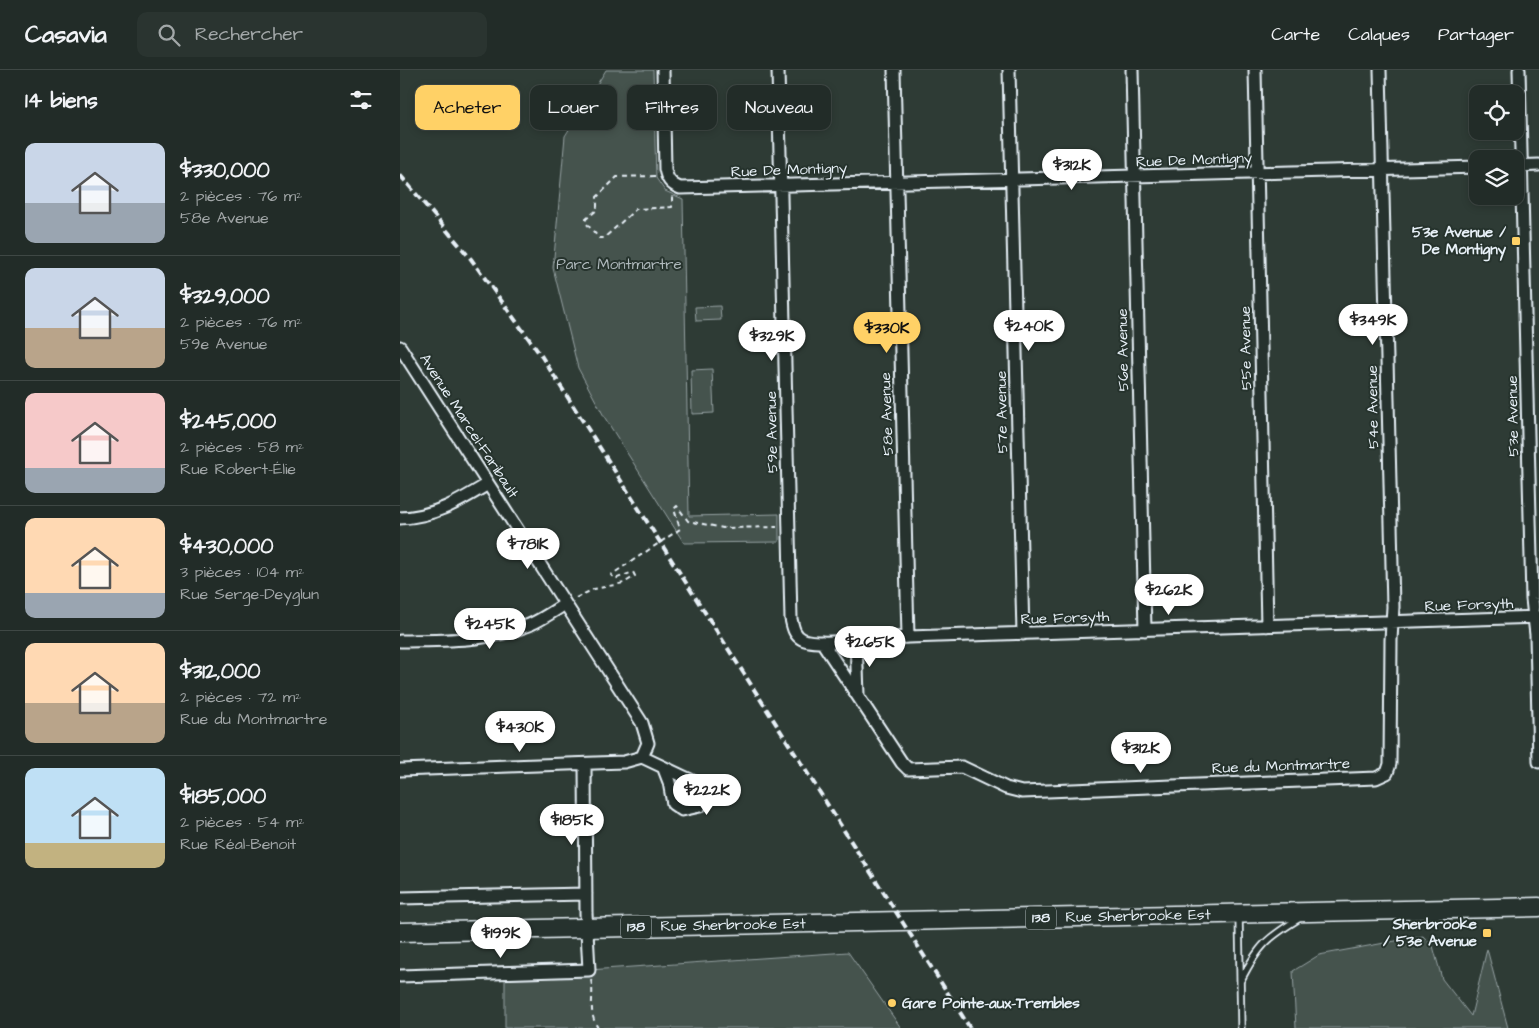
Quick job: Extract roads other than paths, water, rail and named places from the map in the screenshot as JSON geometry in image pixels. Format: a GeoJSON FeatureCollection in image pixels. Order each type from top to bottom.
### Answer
{"type":"FeatureCollection","features":[{"type":"Feature","properties":{"kind":"main road","name":"Rue Sherbrooke Est"},"geometry":{"type":"LineString","coordinates":[[400,932],[1539,907]]}},
{"type":"Feature","properties":{"kind":"street","name":"Rue De Montigny"},"geometry":{"type":"LineString","coordinates":[[664,70],[665,169],[672,190],[782,185],[1469,167]]}},
{"type":"Feature","properties":{"kind":"street","name":"59e Avenue"},"geometry":{"type":"LineString","coordinates":[[778,70],[791,619],[796,634],[802,640]]}},
{"type":"Feature","properties":{"kind":"street","name":"58e Avenue"},"geometry":{"type":"LineString","coordinates":[[894,70],[908,637]]}},
{"type":"Feature","properties":{"kind":"street","name":"57e Avenue"},"geometry":{"type":"LineString","coordinates":[[1009,70],[1023,634]]}},
{"type":"Feature","properties":{"kind":"street","name":"56e Avenue"},"geometry":{"type":"LineString","coordinates":[[1132,70],[1145,630]]}},
{"type":"Feature","properties":{"kind":"street","name":"55e Avenue"},"geometry":{"type":"LineString","coordinates":[[1255,70],[1267,626]]}},
{"type":"Feature","properties":{"kind":"street","name":"54e Avenue"},"geometry":{"type":"LineString","coordinates":[[1380,70],[1392,623]]}},
{"type":"Feature","properties":{"kind":"street","name":"53e Avenue"},"geometry":{"type":"LineString","coordinates":[[1518,150],[1519,70]]}},
{"type":"Feature","properties":{"kind":"street"},"geometry":{"type":"LineString","coordinates":[[1524,166],[1539,166]]}},
{"type":"Feature","properties":{"kind":"street","name":"53e Avenue"},"geometry":{"type":"LineString","coordinates":[[1520,205],[1537,617],[1539,762]]}},
{"type":"Feature","properties":{"kind":"street","name":"Avenue Marcel-Faribault"},"geometry":{"type":"LineString","coordinates":[[400,346],[404,361],[488,484],[642,723],[648,743],[642,756]]}},
{"type":"Feature","properties":{"kind":"street"},"geometry":{"type":"LineString","coordinates":[[400,518],[414,517],[457,504],[488,484]]}},
{"type":"Feature","properties":{"kind":"street"},"geometry":{"type":"LineString","coordinates":[[400,641],[481,639],[505,634],[531,624],[565,604]]}},
{"type":"Feature","properties":{"kind":"street","name":"Rue Forsyth"},"geometry":{"type":"LineString","coordinates":[[802,640],[822,642],[908,637],[1537,617]]}},
{"type":"Feature","properties":{"kind":"street","name":"Rue du Montmartre"},"geometry":{"type":"LineString","coordinates":[[822,642],[902,764],[908,768],[962,767],[1013,791],[1376,778],[1387,774],[1390,764],[1392,623]]}},
{"type":"Feature","properties":{"kind":"street"},"geometry":{"type":"LineString","coordinates":[[856,640],[858,697]]}},
{"type":"Feature","properties":{"kind":"street"},"geometry":{"type":"LineString","coordinates":[[400,770],[624,762],[642,756],[664,769]]}},
{"type":"Feature","properties":{"kind":"street"},"geometry":{"type":"LineString","coordinates":[[400,976],[589,970],[586,928],[585,764]]}},
{"type":"Feature","properties":{"kind":"street"},"geometry":{"type":"LineString","coordinates":[[400,898],[586,894]]}},
{"type":"Feature","properties":{"kind":"lane"},"geometry":{"type":"LineString","coordinates":[[1240,982],[1255,952],[1274,933],[1309,912]]}},
{"type":"Feature","properties":{"kind":"lane"},"geometry":{"type":"LineString","coordinates":[[1239,914],[1241,1028]]}},
{"type":"Feature","properties":{"kind":"railway"},"geometry":{"type":"LineString","coordinates":[[400,175],[471,259],[542,357],[970,1028]]}},
{"type":"Feature","properties":{"kind":"place","name":"53e Avenue / De Montigny"},"geometry":{"type":"Point","coordinates":[1516,241]}},
{"type":"Feature","properties":{"kind":"place","name":"Sherbrooke / 53e Avenue"},"geometry":{"type":"Point","coordinates":[1487,933]}},
{"type":"Feature","properties":{"kind":"place","name":"Gare Pointe-aux-Trembles"},"geometry":{"type":"Point","coordinates":[892,1003]}},
{"type":"Feature","properties":{"kind":"park label","name":"Parc Montmartre"},"geometry":{"type":"Point","coordinates":[619,264]}}]}
